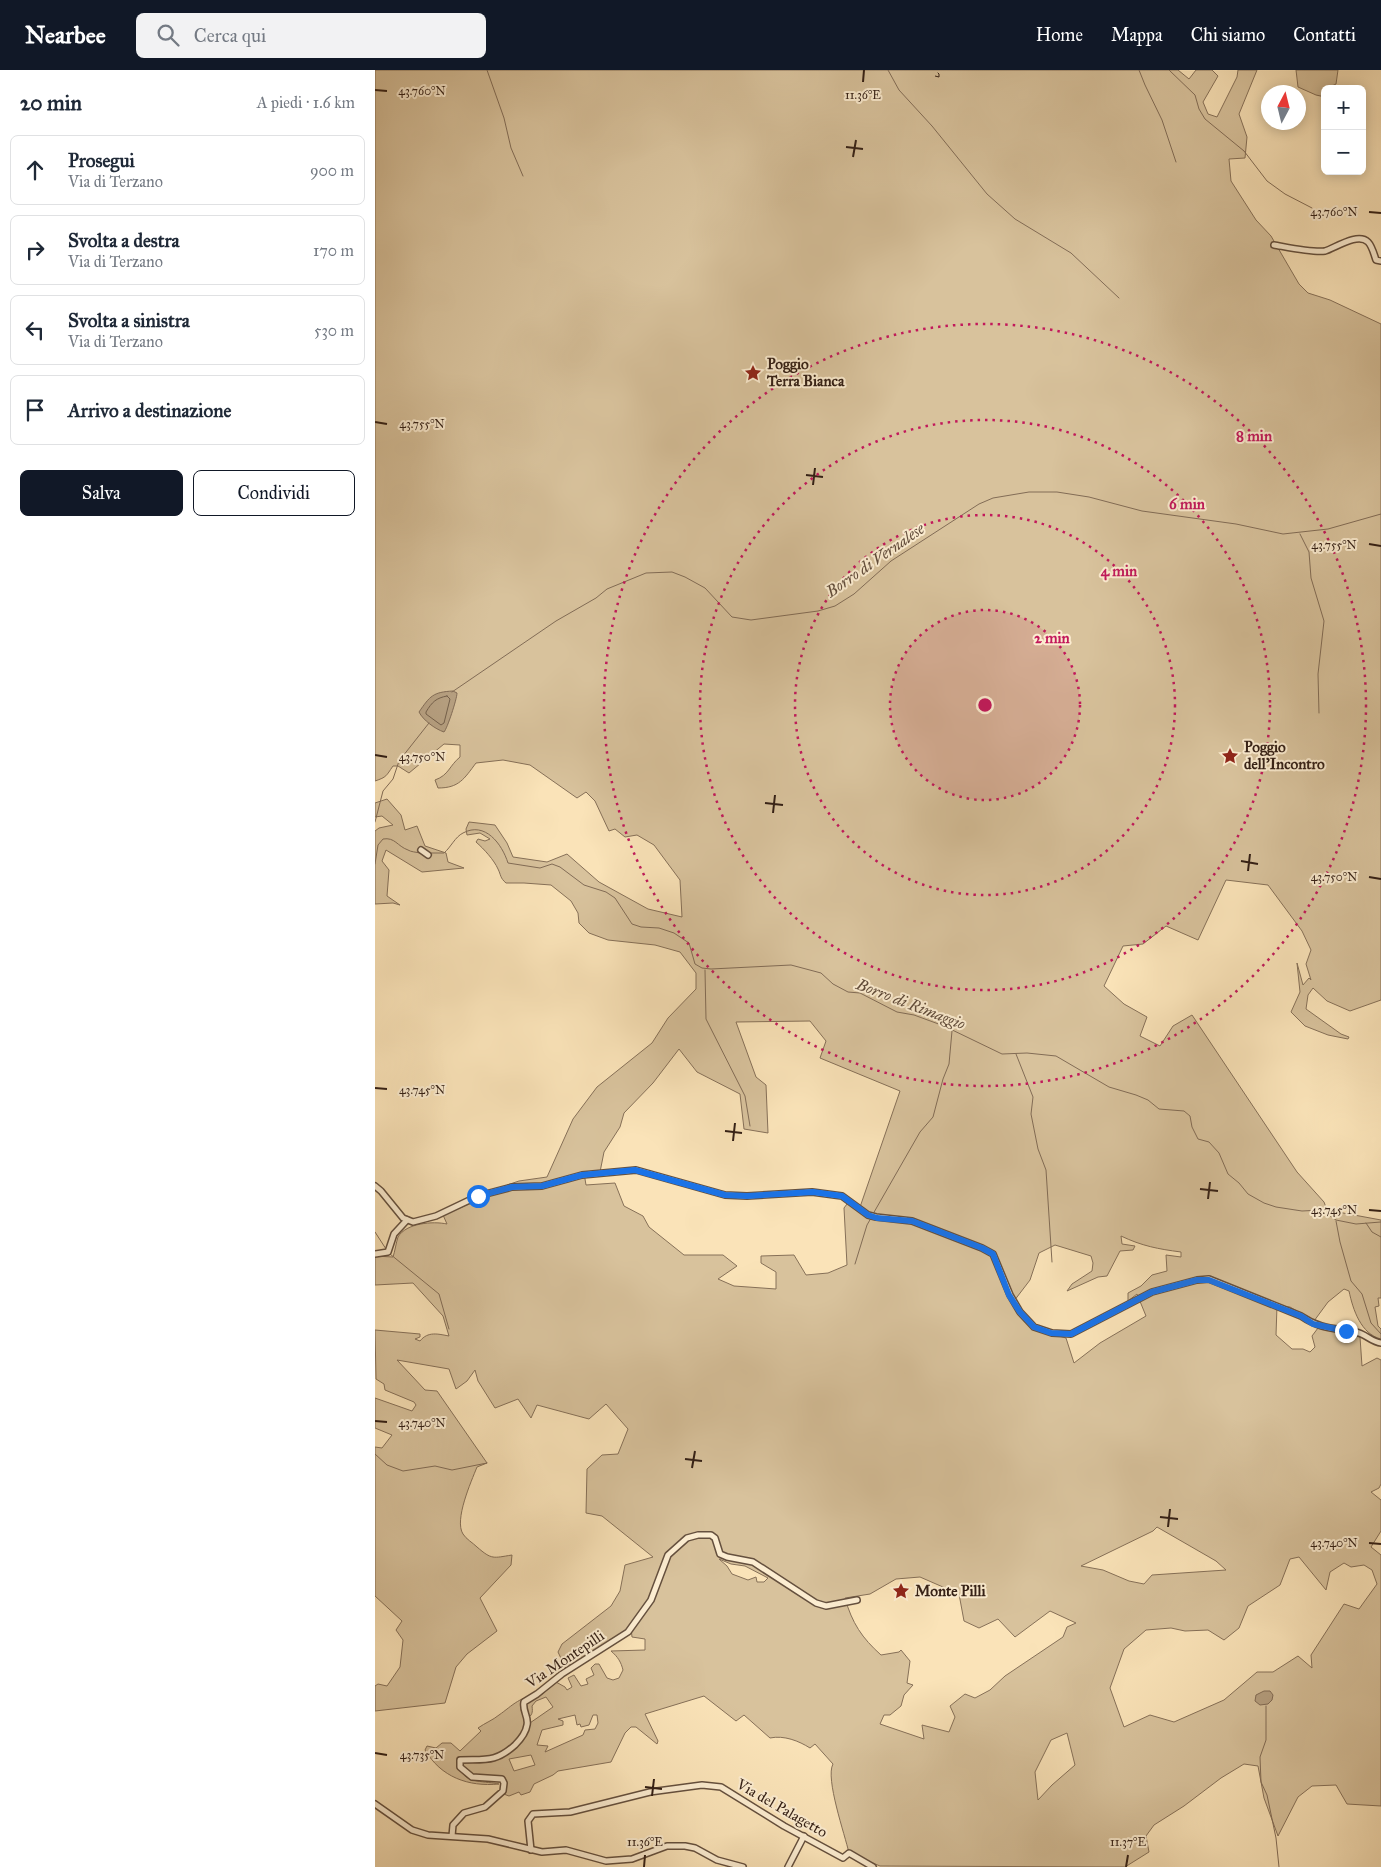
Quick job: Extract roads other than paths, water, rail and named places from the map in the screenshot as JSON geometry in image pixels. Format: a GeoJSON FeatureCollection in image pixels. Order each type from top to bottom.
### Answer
{"type":"FeatureCollection","features":[{"type":"Feature","properties":{"kind":"street"},"geometry":{"type":"LineString","coordinates":[[1275,245],[1324,251],[1341,243],[1361,239],[1366,240],[1370,244],[1376,260],[1381,261]]}},
{"type":"Feature","properties":{"kind":"street"},"geometry":{"type":"LineString","coordinates":[[421,850],[428,855]]}},
{"type":"Feature","properties":{"kind":"street"},"geometry":{"type":"LineString","coordinates":[[375,1186],[403,1218],[413,1222],[436,1216],[478,1196],[512,1187],[542,1186],[582,1175],[625,1170],[635,1170],[664,1177],[725,1195],[823,1193],[842,1196],[868,1215],[877,1218],[912,1221],[993,1254],[1009,1295],[1020,1312],[1034,1327],[1051,1333],[1071,1334],[1152,1292],[1197,1280],[1209,1280],[1301,1316],[1313,1324],[1331,1329],[1355,1332],[1381,1343]]}},
{"type":"Feature","properties":{"kind":"street"},"geometry":{"type":"LineString","coordinates":[[375,1254],[388,1252],[394,1234],[407,1220]]}},
{"type":"Feature","properties":{"kind":"street","name":"Via Montepilli"},"geometry":{"type":"LineString","coordinates":[[452,1836],[453,1825],[464,1813],[485,1808],[503,1791],[505,1783],[501,1779],[472,1777],[460,1767],[460,1760],[485,1760],[500,1757],[519,1741],[527,1726],[524,1702],[562,1674],[628,1632],[651,1600],[668,1556],[687,1538],[698,1535],[711,1535],[715,1538],[720,1554],[753,1562],[816,1603],[826,1606],[857,1600]]}},
{"type":"Feature","properties":{"kind":"street","name":"Via del Palagetto"},"geometry":{"type":"LineString","coordinates":[[531,1850],[528,1821],[533,1814],[570,1812],[650,1792],[702,1785],[721,1787],[843,1858],[849,1853],[873,1867]]}},
{"type":"Feature","properties":{"kind":"street"},"geometry":{"type":"LineString","coordinates":[[375,1804],[412,1830],[429,1835],[488,1839],[531,1850],[551,1852],[575,1851],[599,1860],[619,1861],[632,1859],[667,1846],[685,1846],[695,1848],[717,1860],[743,1867]]}},
{"type":"Feature","properties":{"kind":"street"},"geometry":{"type":"LineString","coordinates":[[788,1867],[804,1836]]}},
{"type":"Feature","properties":{"kind":"water"},"geometry":{"type":"Polygon","coordinates":[[[453,691],[457,693],[457,696],[444,732],[430,724],[419,712],[426,702],[436,694],[453,691]]]}},
{"type":"Feature","properties":{"kind":"water"},"geometry":{"type":"Polygon","coordinates":[[[1264,1691],[1270,1691],[1273,1695],[1272,1700],[1268,1704],[1260,1705],[1255,1701],[1256,1695],[1264,1691]]]}},
{"type":"Feature","properties":{"kind":"waterway"},"geometry":{"type":"LineString","coordinates":[[487,70],[504,118],[511,148],[523,176]]}},
{"type":"Feature","properties":{"kind":"waterway"},"geometry":{"type":"LineString","coordinates":[[888,70],[899,90],[932,126],[987,194],[1015,219],[1071,253],[1119,298]]}},
{"type":"Feature","properties":{"kind":"waterway"},"geometry":{"type":"LineString","coordinates":[[1139,70],[1162,120],[1176,162]]}},
{"type":"Feature","properties":{"kind":"waterway"},"geometry":{"type":"LineString","coordinates":[[1169,70],[1195,95],[1199,109],[1205,119],[1244,151],[1267,181],[1285,194],[1312,208]]}},
{"type":"Feature","properties":{"kind":"waterway","name":"Borro di Vernalese"},"geometry":{"type":"LineString","coordinates":[[452,692],[556,621],[596,598],[607,589],[646,573],[672,572],[685,577],[705,588],[732,617],[751,620],[818,611],[835,606],[854,594],[891,561],[979,504],[993,498],[1029,492],[1057,492],[1089,497],[1142,511],[1236,524],[1283,534],[1328,529],[1381,514]]}},
{"type":"Feature","properties":{"kind":"waterway"},"geometry":{"type":"LineString","coordinates":[[1300,534],[1309,552],[1311,578],[1324,621],[1318,674],[1319,713]]}},
{"type":"Feature","properties":{"kind":"waterway","name":"Borro di Vernalese"},"geometry":{"type":"LineString","coordinates":[[375,822],[383,791],[393,779],[399,761],[429,723]]}},
{"type":"Feature","properties":{"kind":"waterway","name":"Borro di Rimaggio"},"geometry":{"type":"LineString","coordinates":[[429,853],[444,853],[463,833],[471,830],[485,832],[497,842],[508,863],[540,868],[552,864],[560,867],[584,885],[606,892],[615,898],[632,924],[641,927],[659,928],[674,933],[689,943],[695,964],[702,968],[791,965],[821,973],[833,984],[848,992],[860,993],[897,1012],[914,1015],[944,1026],[1002,1054],[1027,1053],[1056,1056],[1109,1087],[1148,1100],[1159,1109],[1184,1111],[1190,1116],[1192,1127],[1198,1139],[1209,1142],[1219,1153],[1228,1174],[1248,1194],[1264,1203],[1302,1211],[1322,1210],[1336,1220],[1356,1224],[1381,1222]]}},
{"type":"Feature","properties":{"kind":"waterway","name":"Borro di Rimaggio"},"geometry":{"type":"LineString","coordinates":[[375,864],[378,845],[383,839],[390,839],[409,851],[420,853]]}},
{"type":"Feature","properties":{"kind":"waterway"},"geometry":{"type":"LineString","coordinates":[[705,970],[706,1019],[745,1096],[750,1126]]}},
{"type":"Feature","properties":{"kind":"waterway"},"geometry":{"type":"LineString","coordinates":[[873,1214],[920,1132],[933,1117],[949,1064],[952,1031]]}},
{"type":"Feature","properties":{"kind":"waterway"},"geometry":{"type":"LineString","coordinates":[[1016,1054],[1033,1097],[1031,1114],[1038,1149],[1046,1170],[1052,1262]]}},
{"type":"Feature","properties":{"kind":"waterway"},"geometry":{"type":"LineString","coordinates":[[855,1264],[871,1218]]}},
{"type":"Feature","properties":{"kind":"waterway"},"geometry":{"type":"LineString","coordinates":[[1336,1221],[1351,1281],[1362,1294],[1371,1323],[1381,1334]]}},
{"type":"Feature","properties":{"kind":"waterway"},"geometry":{"type":"LineString","coordinates":[[1366,1223],[1372,1232],[1381,1237]]}},
{"type":"Feature","properties":{"kind":"waterway"},"geometry":{"type":"LineString","coordinates":[[375,1232],[386,1249]]}},
{"type":"Feature","properties":{"kind":"waterway"},"geometry":{"type":"LineString","coordinates":[[390,1254],[439,1294],[449,1329]]}},
{"type":"Feature","properties":{"kind":"waterway"},"geometry":{"type":"LineString","coordinates":[[375,1454],[387,1465],[403,1471],[435,1466],[452,1470],[487,1463]]}},
{"type":"Feature","properties":{"kind":"waterway"},"geometry":{"type":"LineString","coordinates":[[1266,1706],[1266,1740],[1260,1757],[1261,1782],[1267,1795],[1276,1838],[1279,1867]]}},
{"type":"Feature","properties":{"kind":"railway"},"geometry":{"type":"LineString","coordinates":[[935,70],[939,77],[935,76]]}},
{"type":"Feature","properties":{"kind":"place","name":"Poggio Terra Bianca"},"geometry":{"type":"Point","coordinates":[753,373]}},
{"type":"Feature","properties":{"kind":"place","name":"Poggio dell'Incontro"},"geometry":{"type":"Point","coordinates":[1230,756]}},
{"type":"Feature","properties":{"kind":"place","name":"Monte Pilli"},"geometry":{"type":"Point","coordinates":[901,1591]}}]}
